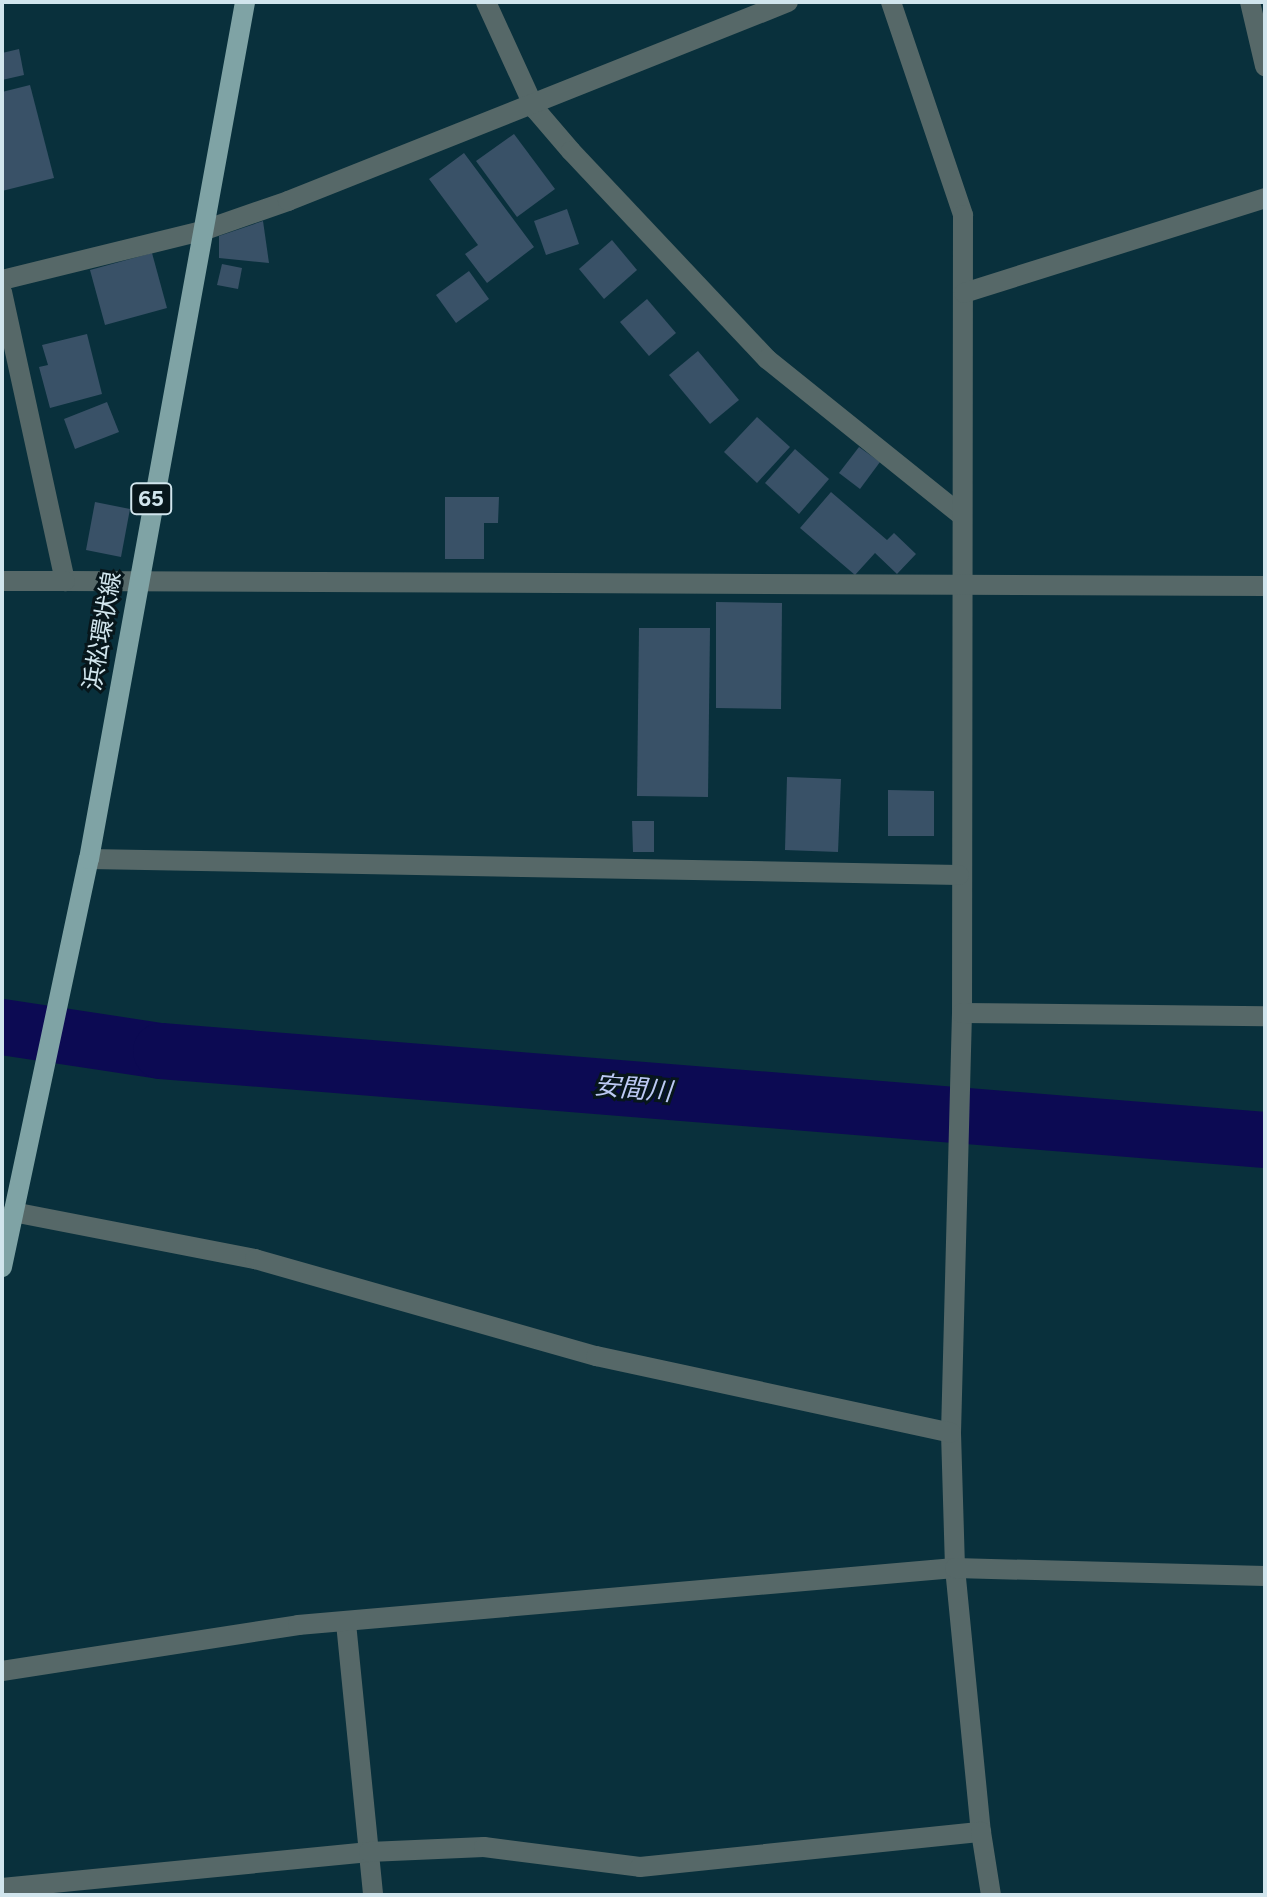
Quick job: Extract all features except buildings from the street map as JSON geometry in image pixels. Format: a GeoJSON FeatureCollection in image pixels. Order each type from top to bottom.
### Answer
{"type":"FeatureCollection","features":[{"type":"Feature","properties":{"kind":"main road","name":"浜松環状線"},"geometry":{"type":"LineString","coordinates":[[2,1267],[11,1199],[46,1072],[89,859],[245,2]]}},
{"type":"Feature","properties":{"kind":"street"},"geometry":{"type":"LineString","coordinates":[[486,2],[535,109],[767,359],[961,515]]}},
{"type":"Feature","properties":{"kind":"street"},"geometry":{"type":"LineString","coordinates":[[2,280],[202,231],[535,109],[788,2]]}},
{"type":"Feature","properties":{"kind":"street"},"geometry":{"type":"LineString","coordinates":[[891,2],[963,215],[959,875],[962,1013],[951,1433],[955,1568],[981,1832],[991,1895]]}},
{"type":"Feature","properties":{"kind":"street"},"geometry":{"type":"LineString","coordinates":[[1250,2],[1265,66]]}},
{"type":"Feature","properties":{"kind":"street"},"geometry":{"type":"LineString","coordinates":[[964,293],[1265,198]]}},
{"type":"Feature","properties":{"kind":"street"},"geometry":{"type":"LineString","coordinates":[[2,292],[65,581]]}},
{"type":"Feature","properties":{"kind":"street"},"geometry":{"type":"LineString","coordinates":[[2,581],[963,588],[1265,586]]}},
{"type":"Feature","properties":{"kind":"street"},"geometry":{"type":"LineString","coordinates":[[89,859],[959,875]]}},
{"type":"Feature","properties":{"kind":"street"},"geometry":{"type":"LineString","coordinates":[[962,1013],[1265,1016]]}},
{"type":"Feature","properties":{"kind":"street"},"geometry":{"type":"LineString","coordinates":[[11,1199],[255,1259],[596,1356],[951,1433]]}},
{"type":"Feature","properties":{"kind":"street"},"geometry":{"type":"LineString","coordinates":[[2,1671],[346,1623],[955,1568],[1265,1576]]}},
{"type":"Feature","properties":{"kind":"street"},"geometry":{"type":"LineString","coordinates":[[346,1623],[373,1895]]}},
{"type":"Feature","properties":{"kind":"street"},"geometry":{"type":"LineString","coordinates":[[2,1888],[369,1852],[484,1847],[640,1867],[981,1832]]}},
{"type":"Feature","properties":{"kind":"waterway","name":"安間川"},"geometry":{"type":"LineString","coordinates":[[2,1027],[161,1051],[1265,1140]]}}]}
